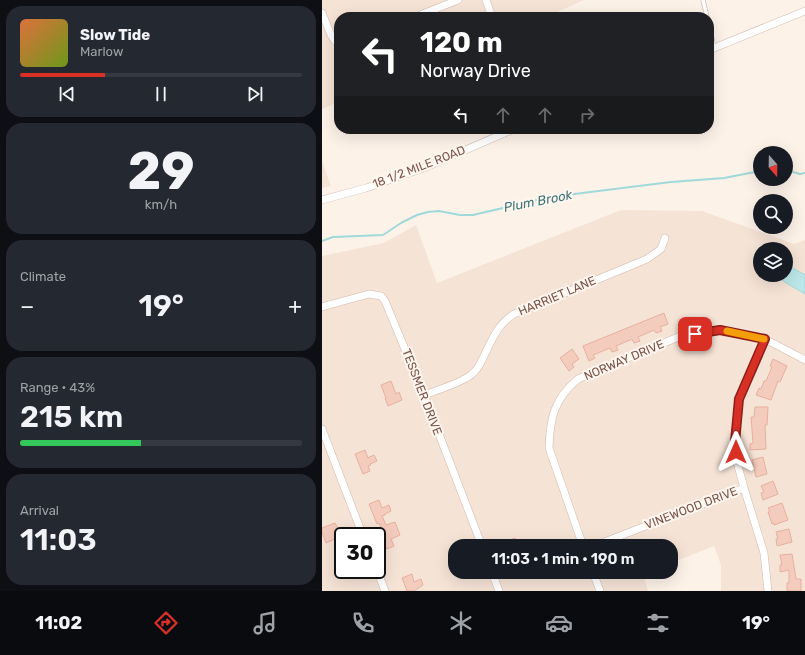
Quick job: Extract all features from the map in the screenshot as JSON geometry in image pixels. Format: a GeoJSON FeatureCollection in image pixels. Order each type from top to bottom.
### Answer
{"type":"FeatureCollection","features":[{"type":"Feature","properties":{"kind":"street"},"geometry":{"type":"LineString","coordinates":[[428,12],[458,0]]}},
{"type":"Feature","properties":{"kind":"street"},"geometry":{"type":"LineString","coordinates":[[486,0],[490,12]]}},
{"type":"Feature","properties":{"kind":"street"},"geometry":{"type":"LineString","coordinates":[[714,47],[805,11]]}},
{"type":"Feature","properties":{"kind":"street"},"geometry":{"type":"LineString","coordinates":[[322,13],[334,40]]}},
{"type":"Feature","properties":{"kind":"street","name":"18 1/2 MILE ROAD"},"geometry":{"type":"LineString","coordinates":[[322,200],[366,188],[424,168],[502,134]]}},
{"type":"Feature","properties":{"kind":"street","name":"HARRIET LANE"},"geometry":{"type":"LineString","coordinates":[[424,395],[459,381],[472,374],[478,366],[498,327],[514,314],[647,259],[661,249],[665,238]]}},
{"type":"Feature","properties":{"kind":"street","name":"TESSMER DRIVE"},"geometry":{"type":"LineString","coordinates":[[322,307],[369,294],[381,296],[385,301],[424,395],[479,539]]}},
{"type":"Feature","properties":{"kind":"street","name":"NORWAY DRIVE"},"geometry":{"type":"LineString","coordinates":[[581,539],[549,448],[549,433],[556,404],[568,387],[578,379],[682,335],[720,330],[765,339],[805,360]]}},
{"type":"Feature","properties":{"kind":"street"},"geometry":{"type":"LineString","coordinates":[[765,339],[739,399],[735,442],[737,462],[764,553],[768,591]]}},
{"type":"Feature","properties":{"kind":"street"},"geometry":{"type":"LineString","coordinates":[[322,429],[360,527]]}},
{"type":"Feature","properties":{"kind":"street","name":"VINEWOOD DRIVE"},"geometry":{"type":"LineString","coordinates":[[612,539],[744,488]]}},
{"type":"Feature","properties":{"kind":"street"},"geometry":{"type":"LineString","coordinates":[[380,579],[385,591]]}},
{"type":"Feature","properties":{"kind":"street"},"geometry":{"type":"LineString","coordinates":[[495,579],[499,591]]}},
{"type":"Feature","properties":{"kind":"street"},"geometry":{"type":"LineString","coordinates":[[596,579],[600,591]]}},
{"type":"Feature","properties":{"kind":"lane"},"geometry":{"type":"LineString","coordinates":[[703,0],[706,12]]}},
{"type":"Feature","properties":{"kind":"shaded area"},"geometry":{"type":"Polygon","coordinates":[[[322,0],[584,0],[557,12],[334,12],[334,104],[322,109],[322,0]]]}},
{"type":"Feature","properties":{"kind":"shaded area"},"geometry":{"type":"Polygon","coordinates":[[[322,161],[331,186],[322,188],[322,161]]]}},
{"type":"Feature","properties":{"kind":"shaded area"},"geometry":{"type":"Polygon","coordinates":[[[621,210],[702,211],[753,229],[753,234],[766,234],[788,242],[753,242],[753,282],[793,282],[793,244],[805,240],[805,591],[721,591],[721,565],[714,546],[678,560],[678,539],[448,539],[448,579],[644,579],[648,591],[322,591],[322,256],[384,243],[416,225],[437,283],[621,210]]]}},
{"type":"Feature","properties":{"kind":"water"},"geometry":{"type":"Polygon","coordinates":[[[793,268],[805,275],[805,294],[785,282],[793,282],[793,268]]]}},
{"type":"Feature","properties":{"kind":"building"},"geometry":{"type":"Polygon","coordinates":[[[664,313],[668,324],[660,327],[662,331],[656,333],[654,330],[638,337],[640,341],[634,343],[632,339],[616,346],[618,350],[612,352],[610,348],[593,355],[595,358],[589,361],[583,346],[664,313]]]}},
{"type":"Feature","properties":{"kind":"building"},"geometry":{"type":"Polygon","coordinates":[[[572,349],[579,359],[572,364],[574,367],[569,371],[560,358],[572,349]]]}},
{"type":"Feature","properties":{"kind":"building"},"geometry":{"type":"Polygon","coordinates":[[[773,359],[787,366],[780,382],[778,381],[771,400],[756,395],[759,388],[761,389],[764,381],[766,381],[772,367],[770,366],[773,359]]]}},
{"type":"Feature","properties":{"kind":"building"},"geometry":{"type":"Polygon","coordinates":[[[391,381],[396,394],[399,392],[402,400],[388,406],[381,385],[391,381]]]}},
{"type":"Feature","properties":{"kind":"building"},"geometry":{"type":"Polygon","coordinates":[[[755,407],[768,407],[767,425],[765,425],[766,449],[750,450],[750,444],[753,443],[751,417],[754,417],[755,407]]]}},
{"type":"Feature","properties":{"kind":"building"},"geometry":{"type":"Polygon","coordinates":[[[365,450],[368,458],[374,455],[377,461],[368,466],[370,471],[363,474],[355,454],[365,450]]]}},
{"type":"Feature","properties":{"kind":"building"},"geometry":{"type":"Polygon","coordinates":[[[763,457],[767,474],[756,477],[752,460],[763,457]]]}},
{"type":"Feature","properties":{"kind":"building"},"geometry":{"type":"Polygon","coordinates":[[[773,481],[778,494],[763,500],[761,493],[764,492],[761,486],[773,481]]]}},
{"type":"Feature","properties":{"kind":"building"},"geometry":{"type":"Polygon","coordinates":[[[379,500],[382,508],[389,505],[391,511],[382,516],[386,525],[395,522],[400,535],[391,539],[394,546],[387,549],[386,527],[381,527],[379,523],[377,524],[369,504],[379,500]]]}},
{"type":"Feature","properties":{"kind":"building"},"geometry":{"type":"Polygon","coordinates":[[[782,503],[788,520],[774,525],[774,523],[772,524],[768,508],[782,503]]]}},
{"type":"Feature","properties":{"kind":"building"},"geometry":{"type":"Polygon","coordinates":[[[335,523],[337,527],[334,527],[334,539],[326,543],[322,528],[335,523]]]}},
{"type":"Feature","properties":{"kind":"building"},"geometry":{"type":"Polygon","coordinates":[[[789,529],[792,542],[777,546],[776,539],[778,539],[776,532],[789,529]]]}},
{"type":"Feature","properties":{"kind":"building"},"geometry":{"type":"Polygon","coordinates":[[[792,554],[796,579],[801,579],[801,591],[787,591],[787,583],[789,583],[789,570],[780,572],[780,565],[782,565],[780,555],[792,554]]]}},
{"type":"Feature","properties":{"kind":"building"},"geometry":{"type":"Polygon","coordinates":[[[412,574],[414,582],[421,579],[423,585],[414,591],[407,591],[402,578],[412,574]]]}},
{"type":"Feature","properties":{"kind":"waterway","name":"Plum Brook"},"geometry":{"type":"LineString","coordinates":[[322,241],[333,237],[383,235],[401,223],[417,215],[428,212],[439,211],[460,215],[473,215],[550,197],[671,182],[724,178],[753,172]]}},
{"type":"Feature","properties":{"kind":"waterway","name":"Plum Brook"},"geometry":{"type":"LineString","coordinates":[[793,172],[800,174],[805,173]]}},
{"type":"Feature","properties":{"kind":"slow traffic"},"geometry":{"type":"LineString","coordinates":[[727,331],[764,339]]}},
{"type":"Feature","properties":{"kind":"route"},"geometry":{"type":"LineString","coordinates":[[695,334],[720,330],[765,339],[739,399],[735,442],[736,452]]}}]}
